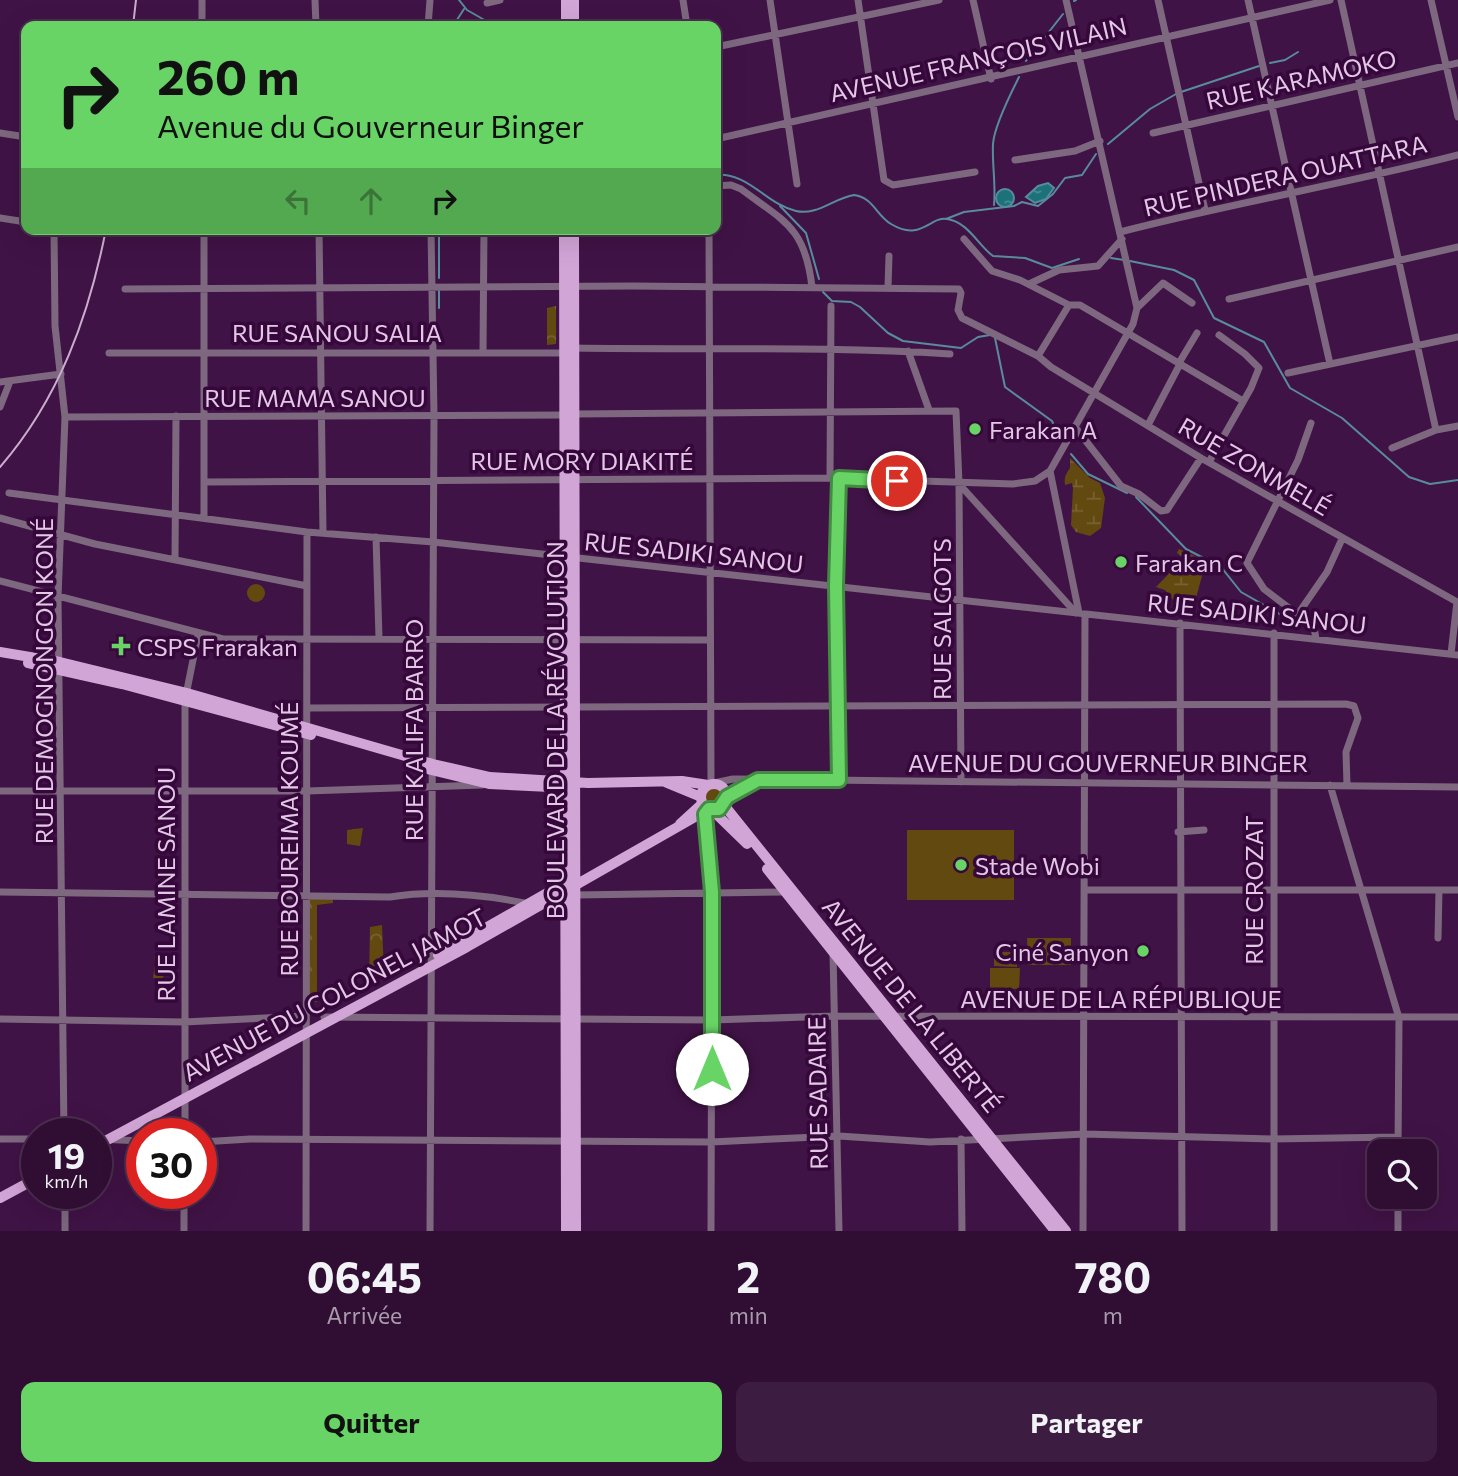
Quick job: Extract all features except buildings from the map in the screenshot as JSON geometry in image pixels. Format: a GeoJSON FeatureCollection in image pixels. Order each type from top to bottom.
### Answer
{"type":"FeatureCollection","features":[{"type":"Feature","properties":{"kind":"main road"},"geometry":{"type":"LineString","coordinates":[[566,0],[566,21]]}},
{"type":"Feature","properties":{"kind":"main road"},"geometry":{"type":"LineString","coordinates":[[574,0],[574,21]]}},
{"type":"Feature","properties":{"kind":"main road","name":"BOULEVARD DE LA RÉVOLUTION"},"geometry":{"type":"LineString","coordinates":[[565,235],[575,348],[570,415],[569,637],[570,705],[576,784],[571,887],[570,1019],[571,1140],[576,1231]]}},
{"type":"Feature","properties":{"kind":"main road","name":"BOULEVARD DE LA RÉVOLUTION"},"geometry":{"type":"LineString","coordinates":[[570,415],[565,353],[573,235]]}},
{"type":"Feature","properties":{"kind":"main road"},"geometry":{"type":"LineString","coordinates":[[0,652],[186,697],[489,784],[565,785]]}},
{"type":"Feature","properties":{"kind":"main road"},"geometry":{"type":"LineString","coordinates":[[0,659],[60,666]]}},
{"type":"Feature","properties":{"kind":"main road","name":"BOULEVARD DE LA RÉVOLUTION"},"geometry":{"type":"LineString","coordinates":[[570,705],[565,785],[571,887]]}},
{"type":"Feature","properties":{"kind":"main road"},"geometry":{"type":"LineString","coordinates":[[433,768],[565,785]]}},
{"type":"Feature","properties":{"kind":"main road","name":"AVENUE DU GOUVERNEUR BINGER"},"geometry":{"type":"LineString","coordinates":[[664,781],[706,807]]}},
{"type":"Feature","properties":{"kind":"main road","name":"AVENUE DU GOUVERNEUR BINGER"},"geometry":{"type":"LineString","coordinates":[[565,785],[664,781],[711,784]]}},
{"type":"Feature","properties":{"kind":"main road"},"geometry":{"type":"LineString","coordinates":[[711,784],[706,807],[726,801]]}},
{"type":"Feature","properties":{"kind":"main road","name":"AVENUE DE LA LIBERTÉ"},"geometry":{"type":"LineString","coordinates":[[711,784],[723,786],[726,801],[889,1017],[986,1138],[1066,1231]]}},
{"type":"Feature","properties":{"kind":"main road","name":"AVENUE DE LA LIBERTÉ"},"geometry":{"type":"LineString","coordinates":[[706,807],[748,845],[833,953],[889,1017]]}},
{"type":"Feature","properties":{"kind":"main road","name":"AVENUE DU COLONEL JAMOT"},"geometry":{"type":"LineString","coordinates":[[306,1025],[335,1017],[571,887],[706,807]]}},
{"type":"Feature","properties":{"kind":"main road","name":"AVENUE DU COLONEL JAMOT"},"geometry":{"type":"LineString","coordinates":[[112,1138],[306,1025],[431,962]]}},
{"type":"Feature","properties":{"kind":"main road","name":"AVENUE DU COLONEL JAMOT"},"geometry":{"type":"LineString","coordinates":[[112,1134],[186,1095]]}},
{"type":"Feature","properties":{"kind":"main road","name":"AVENUE DE LA LIBERTÉ"},"geometry":{"type":"LineString","coordinates":[[986,1138],[1055,1231]]}},
{"type":"Feature","properties":{"kind":"main road","name":"BOULEVARD DE LA RÉVOLUTION"},"geometry":{"type":"LineString","coordinates":[[566,1231],[571,1140]]}},
{"type":"Feature","properties":{"kind":"main road"},"geometry":{"type":"LineString","coordinates":[[0,1192],[21,1181]]}},
{"type":"Feature","properties":{"kind":"main road"},"geometry":{"type":"LineString","coordinates":[[0,1198],[21,1187]]}},
{"type":"Feature","properties":{"kind":"street"},"geometry":{"type":"LineString","coordinates":[[202,0],[202,21]]}},
{"type":"Feature","properties":{"kind":"street"},"geometry":{"type":"LineString","coordinates":[[315,0],[316,21]]}},
{"type":"Feature","properties":{"kind":"street"},"geometry":{"type":"LineString","coordinates":[[428,21],[430,0]]}},
{"type":"Feature","properties":{"kind":"street"},"geometry":{"type":"LineString","coordinates":[[486,3],[500,0]]}},
{"type":"Feature","properties":{"kind":"street"},"geometry":{"type":"LineString","coordinates":[[683,0],[686,21]]}},
{"type":"Feature","properties":{"kind":"street"},"geometry":{"type":"LineString","coordinates":[[770,0],[797,184]]}},
{"type":"Feature","properties":{"kind":"street"},"geometry":{"type":"LineString","coordinates":[[858,0],[884,180],[893,185],[975,172]]}},
{"type":"Feature","properties":{"kind":"street"},"geometry":{"type":"LineString","coordinates":[[721,46],[939,0]]}},
{"type":"Feature","properties":{"kind":"street"},"geometry":{"type":"LineString","coordinates":[[973,0],[991,79]]}},
{"type":"Feature","properties":{"kind":"street"},"geometry":{"type":"LineString","coordinates":[[1066,0],[1137,308]]}},
{"type":"Feature","properties":{"kind":"street"},"geometry":{"type":"LineString","coordinates":[[1158,0],[1205,210]]}},
{"type":"Feature","properties":{"kind":"street"},"geometry":{"type":"LineString","coordinates":[[1248,0],[1330,364]]}},
{"type":"Feature","properties":{"kind":"street","name":"AVENUE FRANÇOIS VILAIN"},"geometry":{"type":"LineString","coordinates":[[721,138],[991,79],[1166,35],[1330,0]]}},
{"type":"Feature","properties":{"kind":"street"},"geometry":{"type":"LineString","coordinates":[[1341,0],[1436,430]]}},
{"type":"Feature","properties":{"kind":"street"},"geometry":{"type":"LineString","coordinates":[[1431,0],[1458,117]]}},
{"type":"Feature","properties":{"kind":"street","name":"RUE KARAMOKO"},"geometry":{"type":"LineString","coordinates":[[1153,133],[1458,63]]}},
{"type":"Feature","properties":{"kind":"street"},"geometry":{"type":"LineString","coordinates":[[0,134],[21,136]]}},
{"type":"Feature","properties":{"kind":"street"},"geometry":{"type":"LineString","coordinates":[[1015,160],[1075,151],[1100,141]]}},
{"type":"Feature","properties":{"kind":"street","name":"RUE PINDERA OUATTARA"},"geometry":{"type":"LineString","coordinates":[[1121,235],[1205,210],[1378,176],[1458,156]]}},
{"type":"Feature","properties":{"kind":"street"},"geometry":{"type":"LineString","coordinates":[[721,186],[731,185],[741,189],[795,230],[807,254],[812,287]]}},
{"type":"Feature","properties":{"kind":"street"},"geometry":{"type":"LineString","coordinates":[[0,218],[21,221]]}},
{"type":"Feature","properties":{"kind":"street","name":"RUE DEMOGNONGON KONÉ"},"geometry":{"type":"LineString","coordinates":[[54,235],[55,326],[65,417],[58,597],[64,1118]]}},
{"type":"Feature","properties":{"kind":"street"},"geometry":{"type":"LineString","coordinates":[[204,235],[204,518]]}},
{"type":"Feature","properties":{"kind":"street"},"geometry":{"type":"LineString","coordinates":[[319,235],[323,533]]}},
{"type":"Feature","properties":{"kind":"street","name":"RUE KALIFA BARRO"},"geometry":{"type":"LineString","coordinates":[[430,1231],[434,479],[431,235]]}},
{"type":"Feature","properties":{"kind":"street"},"geometry":{"type":"LineString","coordinates":[[483,351],[484,235]]}},
{"type":"Feature","properties":{"kind":"street"},"geometry":{"type":"LineString","coordinates":[[709,235],[707,350],[711,784]]}},
{"type":"Feature","properties":{"kind":"street"},"geometry":{"type":"LineString","coordinates":[[1029,284],[1059,270],[1098,265],[1121,235]]}},
{"type":"Feature","properties":{"kind":"street"},"geometry":{"type":"LineString","coordinates":[[964,239],[992,271],[1029,284],[1069,305],[1080,305],[1243,401]]}},
{"type":"Feature","properties":{"kind":"street"},"geometry":{"type":"LineString","coordinates":[[1229,299],[1458,247]]}},
{"type":"Feature","properties":{"kind":"street"},"geometry":{"type":"LineString","coordinates":[[125,289],[888,287],[888,257]]}},
{"type":"Feature","properties":{"kind":"street"},"geometry":{"type":"LineString","coordinates":[[1083,1231],[1086,706],[1080,613],[1050,471],[1128,334],[1137,308],[1163,283],[1192,303]]}},
{"type":"Feature","properties":{"kind":"street","name":"RUE ZONMELÉ"},"geometry":{"type":"LineString","coordinates":[[888,287],[959,289],[960,316],[1038,356],[1051,367],[1095,391],[1201,458],[1457,602]]}},
{"type":"Feature","properties":{"kind":"street"},"geometry":{"type":"LineString","coordinates":[[1038,356],[1069,305]]}},
{"type":"Feature","properties":{"kind":"street"},"geometry":{"type":"LineString","coordinates":[[831,306],[828,411],[834,478],[839,780]]}},
{"type":"Feature","properties":{"kind":"street"},"geometry":{"type":"LineString","coordinates":[[1148,425],[1197,333]]}},
{"type":"Feature","properties":{"kind":"street"},"geometry":{"type":"LineString","coordinates":[[1209,462],[1259,368],[1219,335]]}},
{"type":"Feature","properties":{"kind":"street"},"geometry":{"type":"LineString","coordinates":[[1288,373],[1458,337]]}},
{"type":"Feature","properties":{"kind":"street"},"geometry":{"type":"LineString","coordinates":[[575,348],[707,350],[829,347],[950,354]]}},
{"type":"Feature","properties":{"kind":"street"},"geometry":{"type":"LineString","coordinates":[[908,351],[929,410]]}},
{"type":"Feature","properties":{"kind":"street","name":"RUE SANOU SALIA"},"geometry":{"type":"LineString","coordinates":[[109,352],[565,353]]}},
{"type":"Feature","properties":{"kind":"street"},"geometry":{"type":"LineString","coordinates":[[0,382],[9,384],[61,374]]}},
{"type":"Feature","properties":{"kind":"street"},"geometry":{"type":"LineString","coordinates":[[0,407],[9,384]]}},
{"type":"Feature","properties":{"kind":"street","name":"RUE MAMA SANOU"},"geometry":{"type":"LineString","coordinates":[[65,417],[321,418],[929,410],[953,410],[957,414]]}},
{"type":"Feature","properties":{"kind":"street","name":"RUE SALGOTS"},"geometry":{"type":"LineString","coordinates":[[957,414],[961,782]]}},
{"type":"Feature","properties":{"kind":"street"},"geometry":{"type":"LineString","coordinates":[[175,560],[176,416]]}},
{"type":"Feature","properties":{"kind":"street"},"geometry":{"type":"LineString","coordinates":[[1311,423],[1298,460],[1276,499],[1247,563],[1264,589],[1314,627],[1316,639]]}},
{"type":"Feature","properties":{"kind":"street"},"geometry":{"type":"LineString","coordinates":[[1392,448],[1436,430],[1458,426]]}},
{"type":"Feature","properties":{"kind":"street"},"geometry":{"type":"LineString","coordinates":[[1075,428],[1121,486],[1139,494],[1161,511],[1167,510],[1201,458]]}},
{"type":"Feature","properties":{"kind":"street","name":"RUE MORY DIAKITÉ"},"geometry":{"type":"LineString","coordinates":[[204,482],[834,478],[1022,484],[1035,481],[1050,471]]}},
{"type":"Feature","properties":{"kind":"street"},"geometry":{"type":"LineString","coordinates":[[959,484],[1080,613]]}},
{"type":"Feature","properties":{"kind":"street","name":"RUE SADIKI SANOU"},"geometry":{"type":"LineString","coordinates":[[9,493],[307,532],[433,542],[1455,654]]}},
{"type":"Feature","properties":{"kind":"street"},"geometry":{"type":"LineString","coordinates":[[0,518],[175,560],[307,586]]}},
{"type":"Feature","properties":{"kind":"street","name":"RUE BOUREIMA KOUMÉ"},"geometry":{"type":"LineString","coordinates":[[306,1231],[307,532]]}},
{"type":"Feature","properties":{"kind":"street"},"geometry":{"type":"LineString","coordinates":[[376,537],[379,638]]}},
{"type":"Feature","properties":{"kind":"street"},"geometry":{"type":"LineString","coordinates":[[1298,614],[1326,572],[1342,539]]}},
{"type":"Feature","properties":{"kind":"street"},"geometry":{"type":"LineString","coordinates":[[0,580],[198,635],[230,640],[569,637],[710,640]]}},
{"type":"Feature","properties":{"kind":"street"},"geometry":{"type":"LineString","coordinates":[[1455,654],[1457,602]]}},
{"type":"Feature","properties":{"kind":"street"},"geometry":{"type":"LineString","coordinates":[[1180,623],[1178,832],[1182,1231]]}},
{"type":"Feature","properties":{"kind":"street","name":"RUE CROZAT"},"geometry":{"type":"LineString","coordinates":[[1273,1231],[1271,785],[1274,633]]}},
{"type":"Feature","properties":{"kind":"street","name":"RUE LAMINE SANOU"},"geometry":{"type":"LineString","coordinates":[[185,1118],[186,697],[198,635]]}},
{"type":"Feature","properties":{"kind":"street"},"geometry":{"type":"LineString","coordinates":[[308,708],[961,704],[1354,706],[1358,718],[1346,752],[1348,785]]}},
{"type":"Feature","properties":{"kind":"street","name":"AVENUE DU GOUVERNEUR BINGER"},"geometry":{"type":"LineString","coordinates":[[711,784],[733,779],[1458,787]]}},
{"type":"Feature","properties":{"kind":"street","name":"AVENUE DU GOUVERNEUR BINGER"},"geometry":{"type":"LineString","coordinates":[[726,801],[758,780]]}},
{"type":"Feature","properties":{"kind":"street"},"geometry":{"type":"LineString","coordinates":[[0,791],[307,791],[433,789],[489,784]]}},
{"type":"Feature","properties":{"kind":"street"},"geometry":{"type":"LineString","coordinates":[[217,1142],[306,1139],[711,1142],[839,1136],[930,1142],[1084,1134],[1272,1139],[1398,1137],[1399,1018],[1330,785]]}},
{"type":"Feature","properties":{"kind":"street"},"geometry":{"type":"LineString","coordinates":[[706,807],[712,892],[711,1231]]}},
{"type":"Feature","properties":{"kind":"street"},"geometry":{"type":"LineString","coordinates":[[1178,832],[1204,830]]}},
{"type":"Feature","properties":{"kind":"street"},"geometry":{"type":"LineString","coordinates":[[571,887],[785,892]]}},
{"type":"Feature","properties":{"kind":"street"},"geometry":{"type":"LineString","coordinates":[[1084,890],[1458,890]]}},
{"type":"Feature","properties":{"kind":"street"},"geometry":{"type":"LineString","coordinates":[[1438,938],[1439,890]]}},
{"type":"Feature","properties":{"kind":"street"},"geometry":{"type":"LineString","coordinates":[[0,892],[474,895],[533,906]]}},
{"type":"Feature","properties":{"kind":"street","name":"RUE SADAIRE"},"geometry":{"type":"LineString","coordinates":[[833,953],[839,1231]]}},
{"type":"Feature","properties":{"kind":"street","name":"AVENUE DE LA RÉPUBLIQUE"},"geometry":{"type":"LineString","coordinates":[[324,1017],[712,1020],[835,1016],[1458,1017]]}},
{"type":"Feature","properties":{"kind":"street"},"geometry":{"type":"LineString","coordinates":[[0,1019],[306,1025]]}},
{"type":"Feature","properties":{"kind":"street"},"geometry":{"type":"LineString","coordinates":[[0,1139],[21,1139]]}},
{"type":"Feature","properties":{"kind":"street"},"geometry":{"type":"LineString","coordinates":[[961,1139],[962,1231]]}},
{"type":"Feature","properties":{"kind":"street"},"geometry":{"type":"LineString","coordinates":[[65,1209],[65,1231]]}},
{"type":"Feature","properties":{"kind":"street"},"geometry":{"type":"LineString","coordinates":[[184,1209],[184,1231]]}},
{"type":"Feature","properties":{"kind":"street"},"geometry":{"type":"LineString","coordinates":[[1398,1209],[1398,1231]]}},
{"type":"Feature","properties":{"kind":"green space"},"geometry":{"type":"Polygon","coordinates":[[[556,306],[556,344],[547,345],[547,308],[556,306]]]}},
{"type":"Feature","properties":{"kind":"green space"},"geometry":{"type":"Polygon","coordinates":[[[1070,458],[1090,478],[1100,483],[1105,498],[1101,528],[1090,536],[1076,532],[1071,525],[1073,488],[1072,483],[1065,485],[1070,458]]]}},
{"type":"Feature","properties":{"kind":"green space"},"geometry":{"type":"Polygon","coordinates":[[[1179,549],[1206,561],[1196,598],[1191,603],[1174,601],[1165,590],[1156,587],[1184,558],[1177,553],[1179,549]]]}},
{"type":"Feature","properties":{"kind":"green space"},"geometry":{"type":"Polygon","coordinates":[[[256,584],[264,589],[265,593],[260,601],[256,602],[248,597],[247,593],[252,585],[256,584]]]}},
{"type":"Feature","properties":{"kind":"green space"},"geometry":{"type":"Polygon","coordinates":[[[714,788],[721,791],[724,798],[721,805],[714,808],[707,805],[704,798],[707,791],[714,788]]]}},
{"type":"Feature","properties":{"kind":"green space"},"geometry":{"type":"Polygon","coordinates":[[[363,828],[360,846],[347,844],[347,830],[363,828]]]}},
{"type":"Feature","properties":{"kind":"green space","name":"Stade Wobi"},"geometry":{"type":"Polygon","coordinates":[[[907,830],[1014,830],[1014,900],[907,900],[907,830]]]}},
{"type":"Feature","properties":{"kind":"green space"},"geometry":{"type":"Polygon","coordinates":[[[308,895],[333,896],[333,903],[317,905],[317,1002],[307,1002],[308,895]]]}},
{"type":"Feature","properties":{"kind":"green space"},"geometry":{"type":"Polygon","coordinates":[[[382,925],[384,974],[369,981],[370,927],[382,925]]]}},
{"type":"Feature","properties":{"kind":"green space"},"geometry":{"type":"Polygon","coordinates":[[[1027,938],[1071,938],[1071,965],[1028,965],[1027,938]]]}},
{"type":"Feature","properties":{"kind":"green space"},"geometry":{"type":"Polygon","coordinates":[[[994,952],[1017,952],[1017,967],[994,966],[994,952]]]}},
{"type":"Feature","properties":{"kind":"green space"},"geometry":{"type":"Polygon","coordinates":[[[161,955],[166,974],[162,978],[153,978],[155,965],[158,964],[155,963],[154,956],[161,955]]]}},
{"type":"Feature","properties":{"kind":"green space"},"geometry":{"type":"Polygon","coordinates":[[[990,968],[1020,968],[1019,989],[990,988],[990,968]]]}},
{"type":"Feature","properties":{"kind":"water"},"geometry":{"type":"Polygon","coordinates":[[[1048,183],[1054,188],[1046,199],[1035,203],[1026,197],[1038,186],[1048,183]]]}},
{"type":"Feature","properties":{"kind":"water"},"geometry":{"type":"Polygon","coordinates":[[[1005,189],[1011,192],[1014,198],[1011,204],[1005,207],[999,204],[996,198],[999,192],[1005,189]]]}},
{"type":"Feature","properties":{"kind":"waterway"},"geometry":{"type":"LineString","coordinates":[[459,0],[467,10],[486,21]]}},
{"type":"Feature","properties":{"kind":"waterway"},"geometry":{"type":"LineString","coordinates":[[456,21],[464,9]]}},
{"type":"Feature","properties":{"kind":"waterway"},"geometry":{"type":"LineString","coordinates":[[1026,61],[1063,14]]}},
{"type":"Feature","properties":{"kind":"waterway"},"geometry":{"type":"LineString","coordinates":[[1270,63],[1285,60],[1298,52]]}},
{"type":"Feature","properties":{"kind":"waterway"},"geometry":{"type":"LineString","coordinates":[[1181,92],[1259,66]]}},
{"type":"Feature","properties":{"kind":"waterway"},"geometry":{"type":"LineString","coordinates":[[994,205],[994,137],[1019,77]]}},
{"type":"Feature","properties":{"kind":"waterway"},"geometry":{"type":"LineString","coordinates":[[1108,144],[1150,109],[1176,94]]}},
{"type":"Feature","properties":{"kind":"waterway"},"geometry":{"type":"LineString","coordinates":[[946,219],[964,212],[1014,206],[1022,202],[1038,206],[1053,194],[1065,178],[1082,175],[1096,154]]}},
{"type":"Feature","properties":{"kind":"waterway"},"geometry":{"type":"LineString","coordinates":[[721,175],[738,178],[775,202],[796,211],[811,211],[854,195],[866,199],[886,220],[901,229],[917,230],[941,219],[961,224],[993,256],[1025,258],[1052,268],[1079,259]]}},
{"type":"Feature","properties":{"kind":"waterway"},"geometry":{"type":"LineString","coordinates":[[780,206],[806,233],[819,279]]}},
{"type":"Feature","properties":{"kind":"waterway"},"geometry":{"type":"LineString","coordinates":[[439,235],[439,278]]}},
{"type":"Feature","properties":{"kind":"waterway"},"geometry":{"type":"LineString","coordinates":[[1111,258],[1124,260]]}},
{"type":"Feature","properties":{"kind":"waterway"},"geometry":{"type":"LineString","coordinates":[[1130,261],[1174,270],[1194,280],[1214,318],[1264,342],[1290,388],[1342,418],[1409,477],[1430,484],[1458,480]]}},
{"type":"Feature","properties":{"kind":"waterway"},"geometry":{"type":"LineString","coordinates":[[439,291],[439,308]]}},
{"type":"Feature","properties":{"kind":"waterway"},"geometry":{"type":"LineString","coordinates":[[823,292],[832,301],[851,302],[860,307],[888,333],[903,341],[961,348],[978,337],[990,335]]}},
{"type":"Feature","properties":{"kind":"waterway"},"geometry":{"type":"LineString","coordinates":[[995,338],[1005,387],[1052,421],[1060,439]]}},
{"type":"Feature","properties":{"kind":"waterway"},"geometry":{"type":"LineString","coordinates":[[1071,454],[1088,474],[1127,493]]}},
{"type":"Feature","properties":{"kind":"waterway"},"geometry":{"type":"LineString","coordinates":[[1136,497],[1186,549],[1221,567],[1241,592],[1299,625]]}},
{"type":"Feature","properties":{"kind":"railway"},"geometry":{"type":"LineString","coordinates":[[134,21],[136,0]]}},
{"type":"Feature","properties":{"kind":"railway"},"geometry":{"type":"LineString","coordinates":[[0,467],[39,413],[69,355],[91,293],[105,235]]}},
{"type":"Feature","properties":{"kind":"place","name":"Farakan A"},"geometry":{"type":"Point","coordinates":[975,429]}},
{"type":"Feature","properties":{"kind":"place","name":"Farakan C"},"geometry":{"type":"Point","coordinates":[1121,562]}},
{"type":"Feature","properties":{"kind":"place","name":"CSPS Frarakan"},"geometry":{"type":"Point","coordinates":[121,646]}},
{"type":"Feature","properties":{"kind":"place","name":"Stade Wobi"},"geometry":{"type":"Point","coordinates":[961,865]}},
{"type":"Feature","properties":{"kind":"place","name":"Ciné Sanyon"},"geometry":{"type":"Point","coordinates":[1143,951]}},
{"type":"Feature","properties":{"kind":"route"},"geometry":{"type":"LineString","coordinates":[[712,1069],[712,892],[705,814],[709,809],[719,809],[727,797],[735,796],[758,780],[839,780],[836,705],[839,478],[897,481]]}}]}
